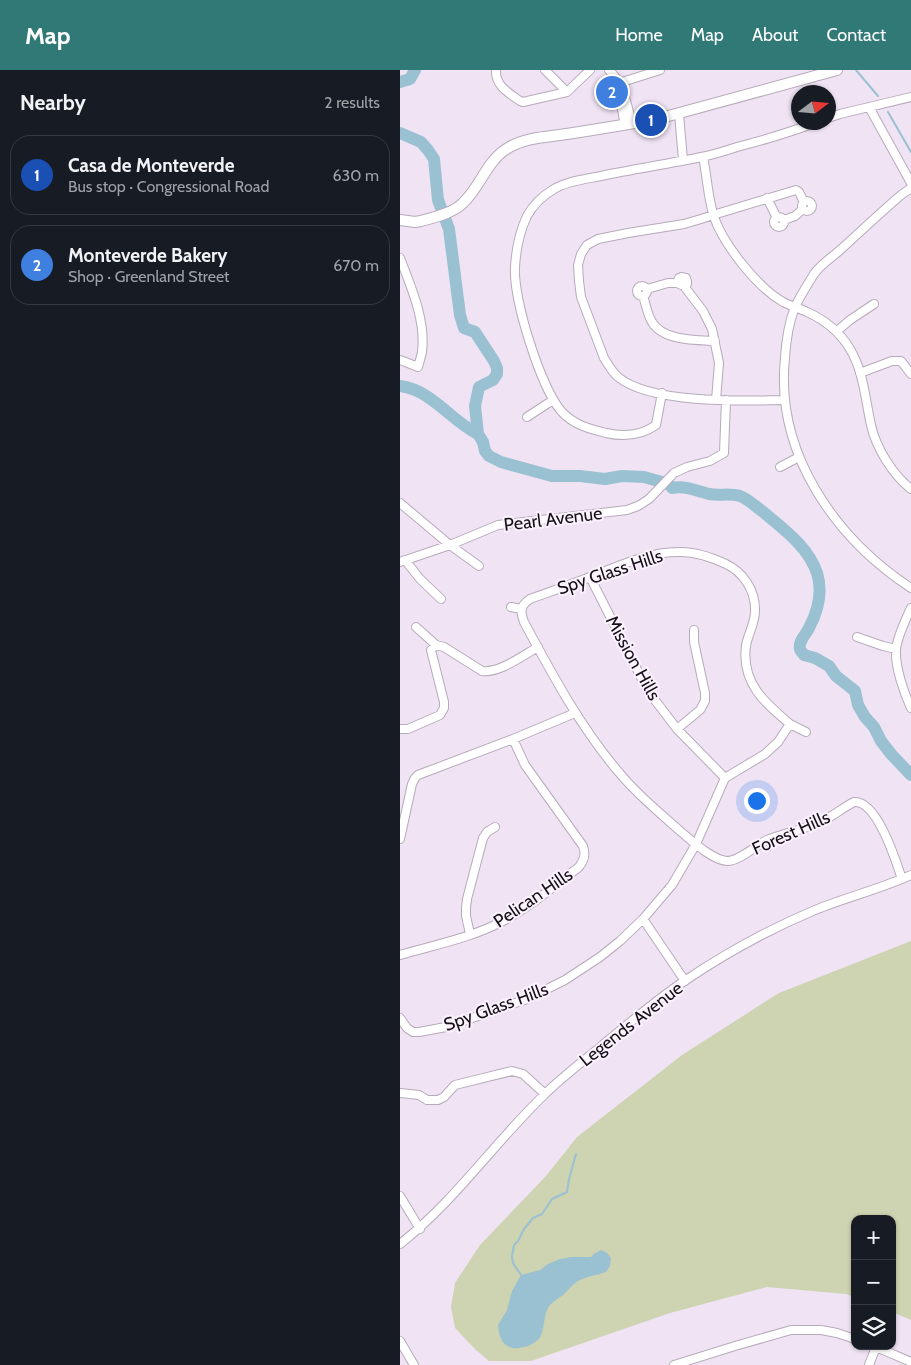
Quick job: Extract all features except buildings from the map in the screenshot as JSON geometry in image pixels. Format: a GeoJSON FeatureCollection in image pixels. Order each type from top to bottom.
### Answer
{"type":"FeatureCollection","features":[{"type":"Feature","properties":{"kind":"main road"},"geometry":{"type":"LineString","coordinates":[[401,220],[422,222],[462,204],[496,157],[513,145],[539,137],[629,125],[679,114],[837,70]]}},
{"type":"Feature","properties":{"kind":"street"},"geometry":{"type":"LineString","coordinates":[[496,70],[496,79],[500,86],[523,102],[567,92],[590,70]]}},
{"type":"Feature","properties":{"kind":"street"},"geometry":{"type":"LineString","coordinates":[[545,70],[567,92]]}},
{"type":"Feature","properties":{"kind":"street"},"geometry":{"type":"LineString","coordinates":[[610,70],[619,84],[618,89],[629,125]]}},
{"type":"Feature","properties":{"kind":"street"},"geometry":{"type":"LineString","coordinates":[[619,84],[660,70]]}},
{"type":"Feature","properties":{"kind":"street"},"geometry":{"type":"LineString","coordinates":[[836,115],[911,97]]}},
{"type":"Feature","properties":{"kind":"street"},"geometry":{"type":"LineString","coordinates":[[869,106],[911,183]]}},
{"type":"Feature","properties":{"kind":"street"},"geometry":{"type":"LineString","coordinates":[[679,114],[683,160]]}},
{"type":"Feature","properties":{"kind":"street"},"geometry":{"type":"LineString","coordinates":[[662,393],[656,425],[650,430],[637,434],[615,435],[593,430],[578,424],[563,413],[542,377],[519,301],[515,268],[519,240],[528,215],[539,201],[554,188],[576,181],[703,157],[793,130]]}},
{"type":"Feature","properties":{"kind":"street"},"geometry":{"type":"LineString","coordinates":[[703,157],[713,215],[732,251],[765,288],[781,301],[823,320],[837,331],[858,365],[865,388],[871,428],[882,453],[892,469],[905,485],[911,489]]}},
{"type":"Feature","properties":{"kind":"street"},"geometry":{"type":"LineString","coordinates":[[911,188],[815,272],[795,307],[786,340],[783,378],[786,413],[791,434],[799,457],[813,486],[856,544],[877,564],[911,588]]}},
{"type":"Feature","properties":{"kind":"street"},"geometry":{"type":"LineString","coordinates":[[767,198],[780,219],[795,216],[804,206],[799,192],[796,190],[767,198],[684,224],[598,239],[588,245],[581,254],[578,265],[578,281],[581,297],[604,358],[617,376],[629,384],[641,389],[662,393],[716,400],[785,400]]}},
{"type":"Feature","properties":{"kind":"street"},"geometry":{"type":"LineString","coordinates":[[400,258],[421,322],[422,352],[418,368],[400,360]]}},
{"type":"Feature","properties":{"kind":"street"},"geometry":{"type":"LineString","coordinates":[[715,341],[665,334],[653,324],[649,317],[645,292],[668,283],[681,284],[709,320],[715,341],[719,363],[716,400]]}},
{"type":"Feature","properties":{"kind":"street"},"geometry":{"type":"LineString","coordinates":[[837,331],[874,304]]}},
{"type":"Feature","properties":{"kind":"street"},"geometry":{"type":"LineString","coordinates":[[860,373],[892,361],[900,361],[911,374]]}},
{"type":"Feature","properties":{"kind":"street"},"geometry":{"type":"LineString","coordinates":[[527,418],[554,400]]}},
{"type":"Feature","properties":{"kind":"street","name":"Pearl Avenue"},"geometry":{"type":"LineString","coordinates":[[403,561],[498,525],[627,510],[638,506],[649,499],[674,473],[687,467],[710,461],[724,452],[726,400]]}},
{"type":"Feature","properties":{"kind":"street"},"geometry":{"type":"LineString","coordinates":[[780,467],[799,457]]}},
{"type":"Feature","properties":{"kind":"street"},"geometry":{"type":"LineString","coordinates":[[400,503],[480,566]]}},
{"type":"Feature","properties":{"kind":"street","name":"Spy Glass Hills"},"geometry":{"type":"LineString","coordinates":[[522,609],[524,603],[530,599],[653,555],[689,552],[714,558],[737,570],[749,586],[753,597],[754,620],[749,632],[746,652],[747,669],[755,690],[762,699],[790,724],[806,732]]}},
{"type":"Feature","properties":{"kind":"street"},"geometry":{"type":"LineString","coordinates":[[403,561],[441,599]]}},
{"type":"Feature","properties":{"kind":"street","name":"Mission Hills"},"geometry":{"type":"LineString","coordinates":[[590,577],[648,691],[677,729],[725,778]]}},
{"type":"Feature","properties":{"kind":"street"},"geometry":{"type":"LineString","coordinates":[[400,839],[412,784],[414,778],[418,775],[575,713],[524,622],[522,609],[512,607]]}},
{"type":"Feature","properties":{"kind":"street"},"geometry":{"type":"LineString","coordinates":[[911,608],[896,650],[905,697],[911,708]]}},
{"type":"Feature","properties":{"kind":"street"},"geometry":{"type":"LineString","coordinates":[[416,627],[436,645],[444,647],[482,671],[490,672],[497,670],[538,647]]}},
{"type":"Feature","properties":{"kind":"street"},"geometry":{"type":"LineString","coordinates":[[677,729],[700,710],[705,701],[694,642],[694,630]]}},
{"type":"Feature","properties":{"kind":"street"},"geometry":{"type":"LineString","coordinates":[[857,636],[896,650]]}},
{"type":"Feature","properties":{"kind":"street"},"geometry":{"type":"LineString","coordinates":[[400,729],[408,729],[440,715],[444,708],[431,650],[436,645]]}},
{"type":"Feature","properties":{"kind":"street","name":"Forest Hills"},"geometry":{"type":"LineString","coordinates":[[575,713],[621,776],[640,796],[696,844],[718,858],[728,861],[740,858],[767,840],[820,823],[847,806],[858,802],[868,807],[885,835],[894,854],[902,879]]}},
{"type":"Feature","properties":{"kind":"street"},"geometry":{"type":"LineString","coordinates":[[725,778],[765,754],[778,742],[790,724]]}},
{"type":"Feature","properties":{"kind":"street","name":"Pelican Hills"},"geometry":{"type":"LineString","coordinates":[[400,955],[486,929],[515,914],[579,868],[585,853],[583,846],[525,765],[513,738]]}},
{"type":"Feature","properties":{"kind":"street","name":"Spy Glass Hills"},"geometry":{"type":"LineString","coordinates":[[400,1018],[407,1028],[413,1032],[446,1027],[527,1000],[584,968],[620,941],[643,919],[672,885],[696,844],[725,778]]}},
{"type":"Feature","properties":{"kind":"street"},"geometry":{"type":"LineString","coordinates":[[470,934],[466,916],[467,899],[483,838],[487,832],[495,827]]}},
{"type":"Feature","properties":{"kind":"street","name":"Legends Avenue"},"geometry":{"type":"LineString","coordinates":[[400,1244],[420,1229],[450,1198],[494,1147],[545,1094],[635,1019],[685,981],[736,949],[780,926],[815,910],[911,875]]}},
{"type":"Feature","properties":{"kind":"street"},"geometry":{"type":"LineString","coordinates":[[643,919],[685,981]]}},
{"type":"Feature","properties":{"kind":"street"},"geometry":{"type":"LineString","coordinates":[[400,1093],[419,1095],[427,1100],[438,1100],[444,1098],[451,1088],[460,1084],[512,1071],[523,1074],[545,1094]]}},
{"type":"Feature","properties":{"kind":"street"},"geometry":{"type":"LineString","coordinates":[[400,1196],[420,1229]]}},
{"type":"Feature","properties":{"kind":"street"},"geometry":{"type":"LineString","coordinates":[[678,1364],[791,1330],[820,1330],[851,1338]]}},
{"type":"Feature","properties":{"kind":"street"},"geometry":{"type":"LineString","coordinates":[[400,1341],[414,1365]]}},
{"type":"Feature","properties":{"kind":"street"},"geometry":{"type":"LineString","coordinates":[[869,1365],[874,1350]]}},
{"type":"Feature","properties":{"kind":"street"},"geometry":{"type":"LineString","coordinates":[[882,1350],[911,1362]]}},
{"type":"Feature","properties":{"kind":"green space"},"geometry":{"type":"Polygon","coordinates":[[[911,941],[911,1320],[896,1314],[896,1215],[851,1215],[851,1296],[767,1287],[670,1313],[531,1361],[489,1361],[455,1328],[451,1307],[455,1283],[480,1245],[546,1176],[577,1137],[682,1055],[779,993],[911,941]]]}},
{"type":"Feature","properties":{"kind":"water"},"geometry":{"type":"Polygon","coordinates":[[[601,1250],[611,1258],[610,1266],[606,1272],[578,1281],[551,1304],[546,1313],[541,1336],[538,1340],[528,1346],[518,1348],[512,1348],[505,1344],[500,1336],[498,1325],[507,1310],[512,1291],[521,1275],[540,1270],[560,1259],[591,1257],[601,1250]]]}},
{"type":"Feature","properties":{"kind":"waterway"},"geometry":{"type":"LineString","coordinates":[[400,82],[410,79],[415,70]]}},
{"type":"Feature","properties":{"kind":"waterway"},"geometry":{"type":"LineString","coordinates":[[856,70],[878,96]]}},
{"type":"Feature","properties":{"kind":"waterway"},"geometry":{"type":"LineString","coordinates":[[888,112],[911,152]]}},
{"type":"Feature","properties":{"kind":"waterway"},"geometry":{"type":"LineString","coordinates":[[400,133],[421,142],[434,159],[438,200],[449,229],[460,315],[464,328],[475,332],[497,368],[497,374],[493,380],[479,387],[475,406],[478,434],[483,442],[485,451],[489,456],[501,462],[552,476],[580,476],[605,479],[622,476],[644,477],[669,484],[672,488],[686,488],[713,495],[736,495],[743,497],[751,503],[786,531],[801,546],[808,554],[817,573],[820,587],[819,601],[812,622],[800,644],[800,650],[804,655],[815,658],[829,666],[836,676],[855,691],[858,705],[865,717],[874,727],[881,741],[891,754],[911,775]]}},
{"type":"Feature","properties":{"kind":"waterway"},"geometry":{"type":"LineString","coordinates":[[400,386],[422,393],[459,422],[478,434]]}},
{"type":"Feature","properties":{"kind":"waterway"},"geometry":{"type":"LineString","coordinates":[[521,1275],[513,1263],[514,1245],[533,1218],[542,1214],[552,1199],[567,1192],[576,1154]]}},
{"type":"Feature","properties":{"kind":"place","name":"Monteverde Bakery"},"geometry":{"type":"Point","coordinates":[612,92]}},
{"type":"Feature","properties":{"kind":"place","name":"Casa de Monteverde"},"geometry":{"type":"Point","coordinates":[651,120]}}]}
